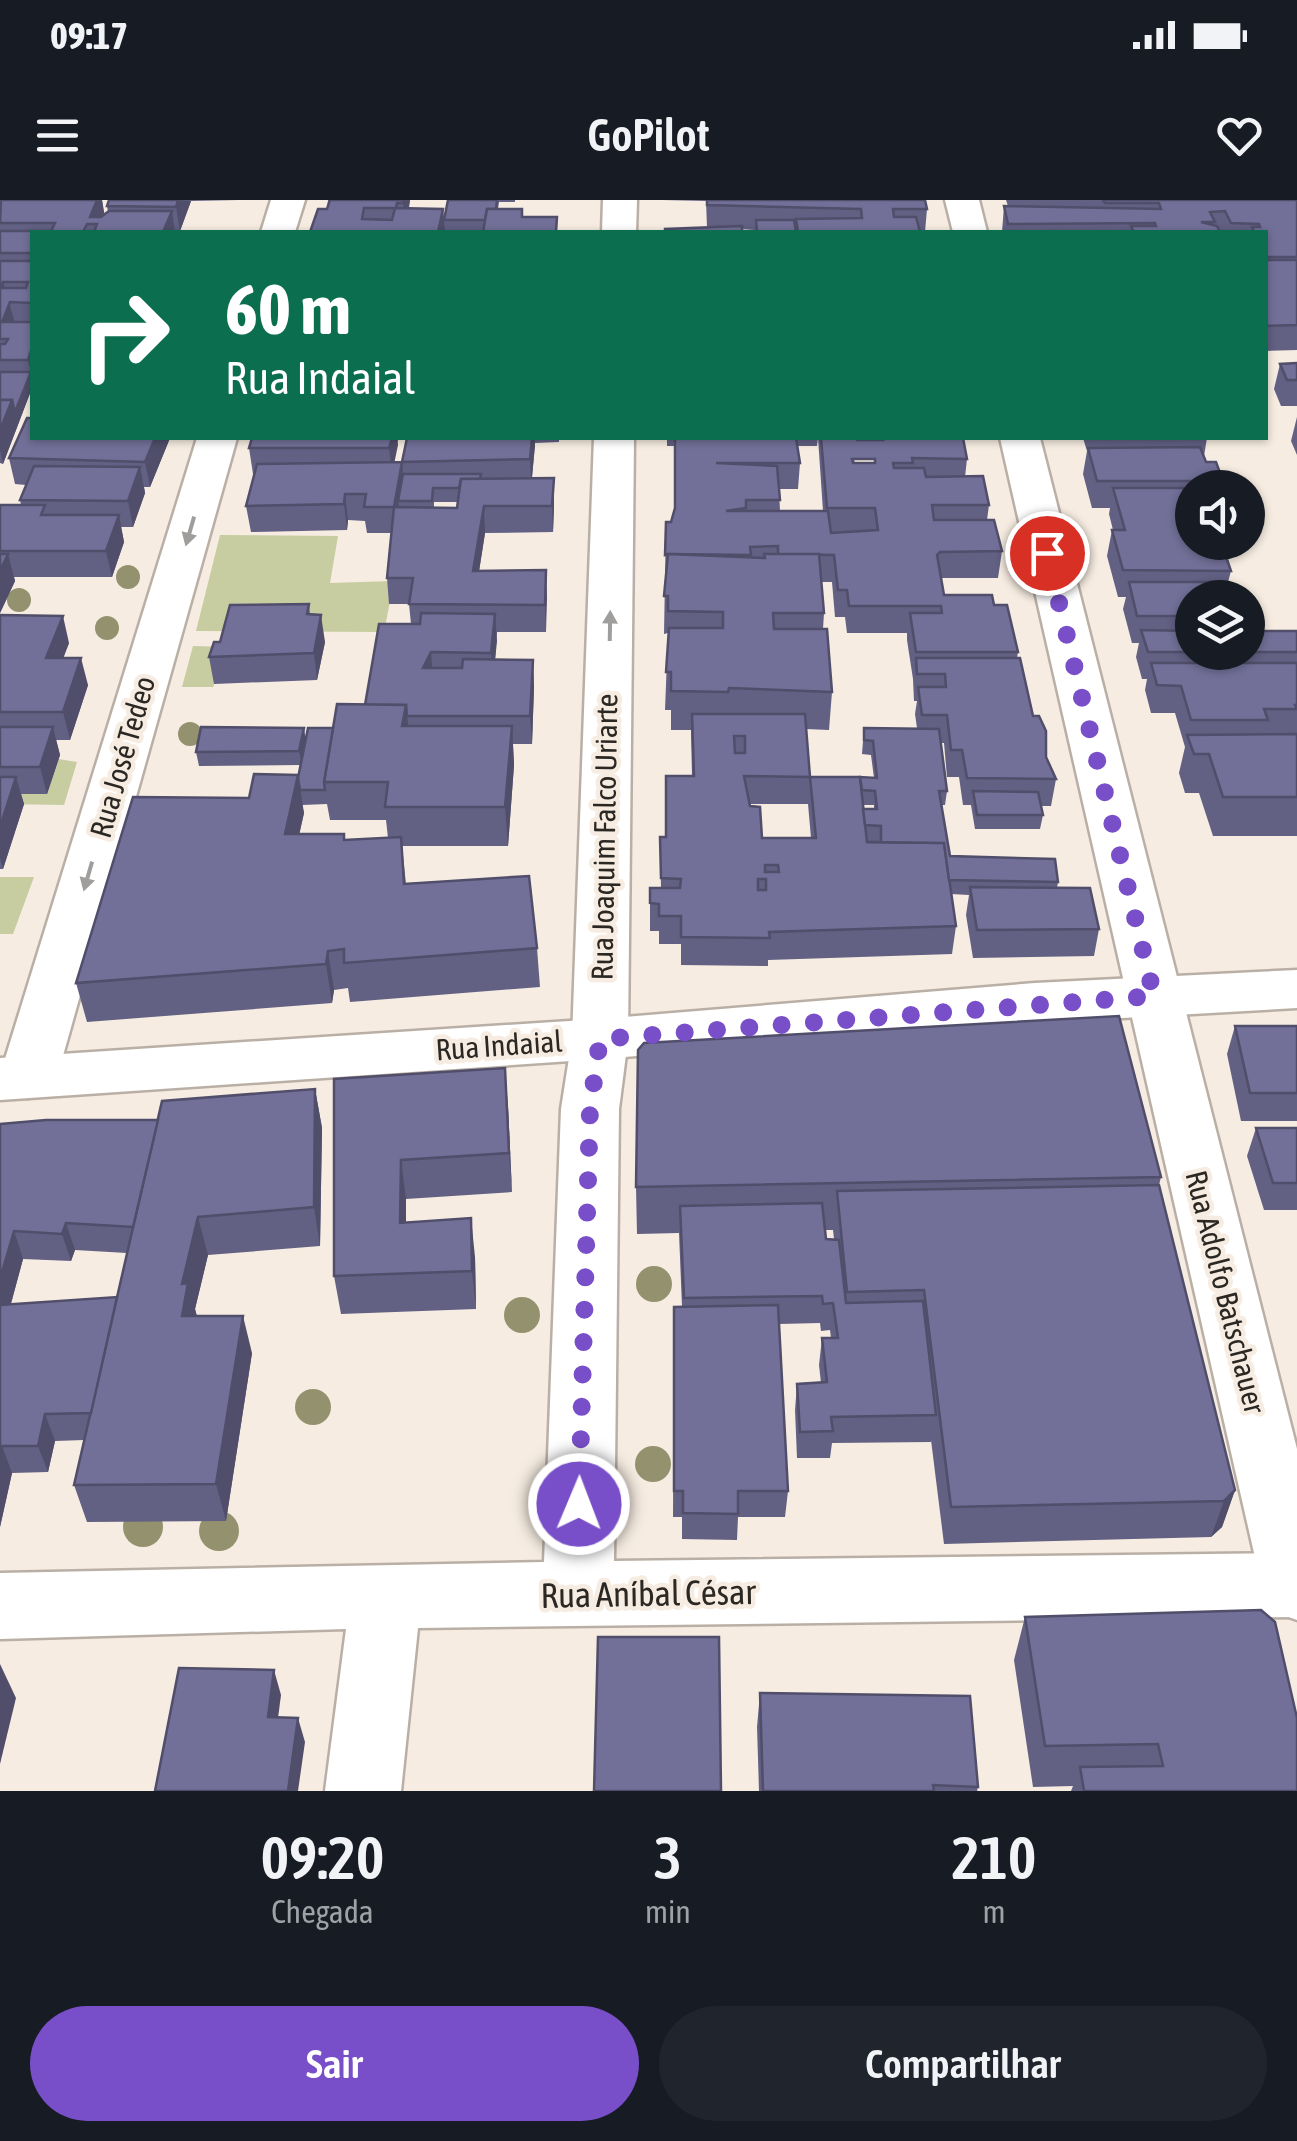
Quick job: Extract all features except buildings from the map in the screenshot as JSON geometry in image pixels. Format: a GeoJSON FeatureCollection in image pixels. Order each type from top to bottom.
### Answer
{"type":"FeatureCollection","features":[{"type":"Feature","properties":{"kind":"street"},"geometry":{"type":"LineString","coordinates":[[279,230],[288,200]]}},
{"type":"Feature","properties":{"kind":"street"},"geometry":{"type":"LineString","coordinates":[[619,230],[620,200]]}},
{"type":"Feature","properties":{"kind":"street"},"geometry":{"type":"LineString","coordinates":[[962,200],[970,230]]}},
{"type":"Feature","properties":{"kind":"street","name":"Rua José Tedeo"},"geometry":{"type":"LineString","coordinates":[[14,1078],[217,440]]}},
{"type":"Feature","properties":{"kind":"street","name":"Rua Joaquim Falco Uriarte"},"geometry":{"type":"LineString","coordinates":[[578,1596],[590,1109],[600,1039],[614,440]]}},
{"type":"Feature","properties":{"kind":"street","name":"Rua Adolfo Batschauer"},"geometry":{"type":"LineString","coordinates":[[1020,440],[1297,1586]]}},
{"type":"Feature","properties":{"kind":"street","name":"Rua Indaial"},"geometry":{"type":"LineString","coordinates":[[14,1078],[1297,988]]}},
{"type":"Feature","properties":{"kind":"street","name":"Rua Aníbal César"},"geometry":{"type":"LineString","coordinates":[[0,1606],[386,1596],[1297,1586]]}},
{"type":"Feature","properties":{"kind":"street"},"geometry":{"type":"LineString","coordinates":[[363,1791],[386,1596]]}},
{"type":"Feature","properties":{"kind":"green space"},"geometry":{"type":"Polygon","coordinates":[[[220,535],[338,536],[330,583],[394,581],[384,632],[196,631],[220,535]]]}},
{"type":"Feature","properties":{"kind":"green space"},"geometry":{"type":"Polygon","coordinates":[[[193,646],[230,647],[213,687],[182,687],[193,646]]]}},
{"type":"Feature","properties":{"kind":"green space"},"geometry":{"type":"Polygon","coordinates":[[[58,759],[77,762],[64,805],[0,804],[0,794],[58,759]]]}},
{"type":"Feature","properties":{"kind":"green space"},"geometry":{"type":"Polygon","coordinates":[[[0,877],[34,877],[13,934],[0,934],[0,877]]]}},
{"type":"Feature","properties":{"kind":"route"},"geometry":{"type":"LineString","coordinates":[[579,1504],[590,1109],[600,1039],[1154,996],[1047,553]]}}]}
